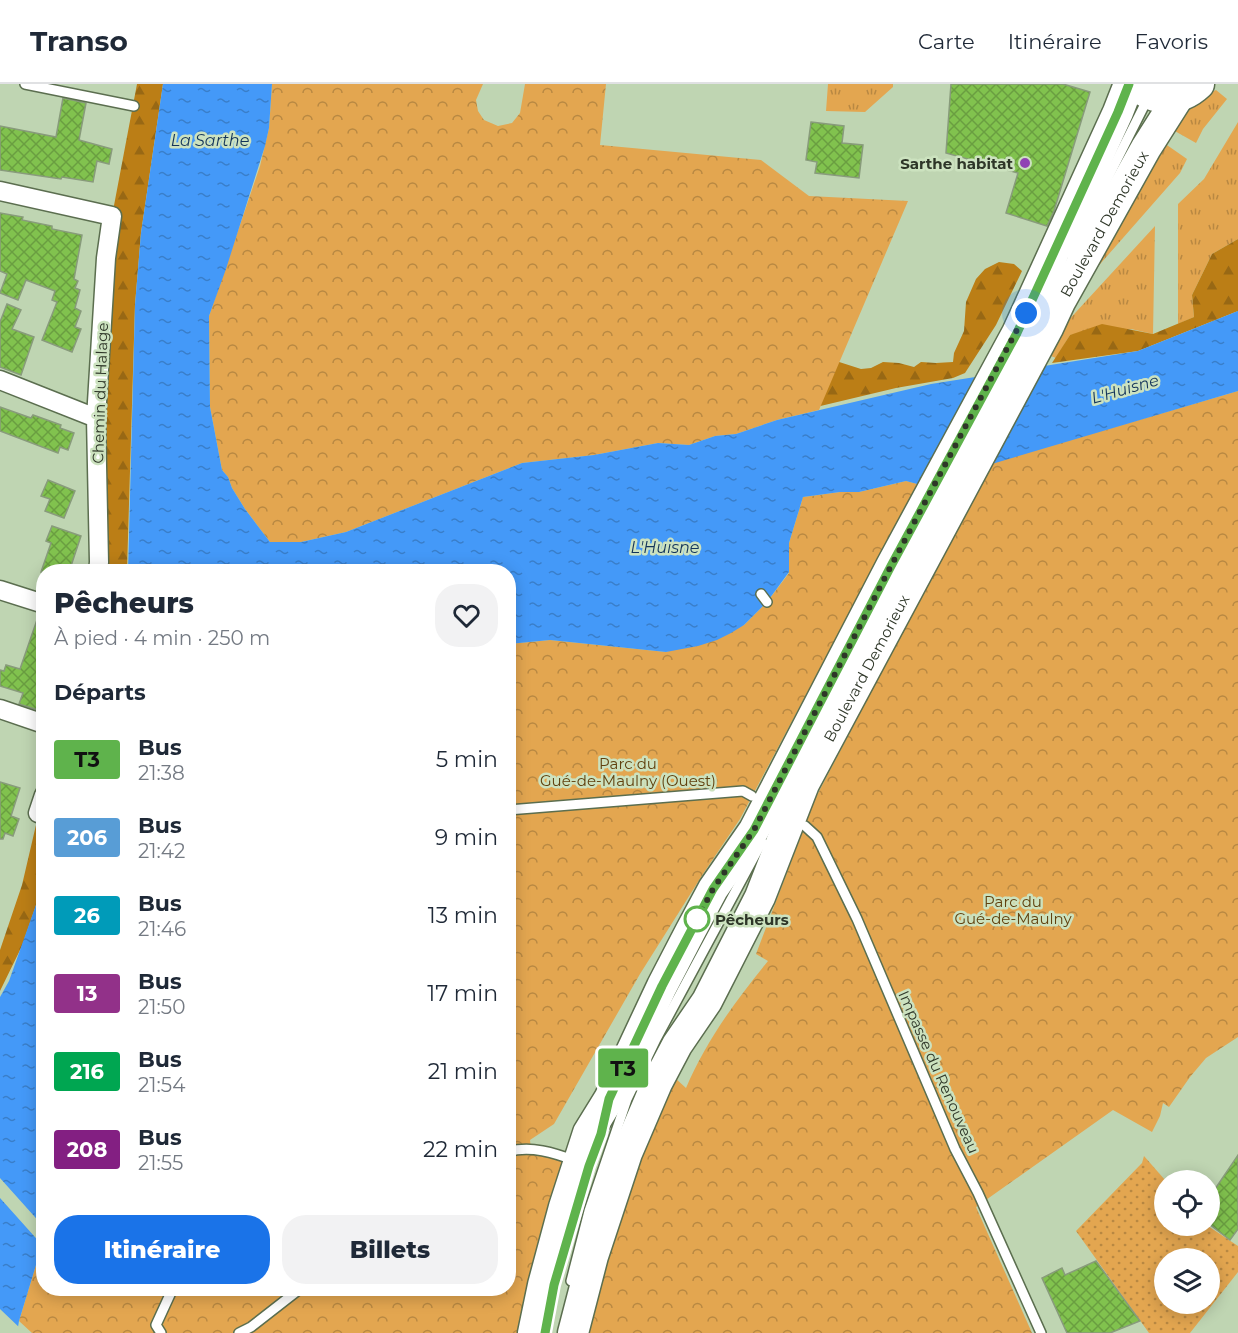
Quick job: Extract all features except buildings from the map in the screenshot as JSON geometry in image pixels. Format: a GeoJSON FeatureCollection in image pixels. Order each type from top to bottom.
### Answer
{"type":"FeatureCollection","features":[{"type":"Feature","properties":{"kind":"main road","name":"Boulevard Demorieux"},"geometry":{"type":"LineString","coordinates":[[593,1256],[627,1153],[657,1083],[677,1045],[707,1001],[759,897],[804,784],[1060,302],[1146,148],[1158,88]]}},
{"type":"Feature","properties":{"kind":"main road","name":"Boulevard Demorieux"},"geometry":{"type":"LineString","coordinates":[[609,1099],[690,932],[713,889],[754,830],[891,566],[1017,333],[1118,112],[1158,88]]}},
{"type":"Feature","properties":{"kind":"main road"},"geometry":{"type":"LineString","coordinates":[[533,1333],[543,1285],[578,1162],[588,1133],[609,1099]]}},
{"type":"Feature","properties":{"kind":"main road"},"geometry":{"type":"LineString","coordinates":[[545,1333],[554,1285],[586,1175],[601,1134],[609,1099]]}},
{"type":"Feature","properties":{"kind":"main road"},"geometry":{"type":"LineString","coordinates":[[573,1333],[593,1256]]}},
{"type":"Feature","properties":{"kind":"main road"},"geometry":{"type":"LineString","coordinates":[[581,1333],[593,1256]]}},
{"type":"Feature","properties":{"kind":"street","name":"Chemin du Halage"},"geometry":{"type":"LineString","coordinates":[[0,191],[112,216],[106,258],[96,417],[99,564]]}},
{"type":"Feature","properties":{"kind":"street"},"geometry":{"type":"LineString","coordinates":[[0,380],[96,417]]}},
{"type":"Feature","properties":{"kind":"street"},"geometry":{"type":"LineString","coordinates":[[0,590],[36,601]]}},
{"type":"Feature","properties":{"kind":"street"},"geometry":{"type":"LineString","coordinates":[[0,709],[36,721]]}},
{"type":"Feature","properties":{"kind":"lane"},"geometry":{"type":"LineString","coordinates":[[25,84],[134,106]]}},
{"type":"Feature","properties":{"kind":"lane"},"geometry":{"type":"LineString","coordinates":[[1067,257],[1158,88]]}},
{"type":"Feature","properties":{"kind":"lane"},"geometry":{"type":"LineString","coordinates":[[516,809],[748,794]]}},
{"type":"Feature","properties":{"kind":"lane","name":"Impasse du Renouveau"},"geometry":{"type":"LineString","coordinates":[[805,826],[817,837],[857,919],[955,1149],[1041,1333]]}},
{"type":"Feature","properties":{"kind":"lane"},"geometry":{"type":"LineString","coordinates":[[570,1288],[589,1211],[627,1099],[656,1039],[766,835]]}},
{"type":"Feature","properties":{"kind":"lane"},"geometry":{"type":"LineString","coordinates":[[516,1149],[553,1152],[578,1162]]}},
{"type":"Feature","properties":{"kind":"lane"},"geometry":{"type":"LineString","coordinates":[[158,1329],[170,1296]]}},
{"type":"Feature","properties":{"kind":"lane"},"geometry":{"type":"LineString","coordinates":[[239,1333],[251,1327],[291,1296]]}},
{"type":"Feature","properties":{"kind":"green space"},"geometry":{"type":"Polygon","coordinates":[[[137,84],[163,84],[141,233],[135,305],[127,564],[98,564],[112,216],[137,84]]]}},
{"type":"Feature","properties":{"kind":"green space"},"geometry":{"type":"Polygon","coordinates":[[[272,84],[483,84],[476,100],[478,111],[484,120],[498,126],[512,123],[520,113],[525,84],[606,84],[600,145],[761,160],[809,196],[908,201],[819,410],[777,420],[736,434],[715,436],[689,445],[658,443],[594,455],[522,463],[346,532],[301,542],[270,542],[245,509],[222,470],[210,407],[209,316],[260,166],[269,128],[272,84]]]}},
{"type":"Feature","properties":{"kind":"green space"},"geometry":{"type":"Polygon","coordinates":[[[828,84],[893,84],[893,87],[865,112],[826,111],[828,84]]]}},
{"type":"Feature","properties":{"kind":"green space"},"geometry":{"type":"Polygon","coordinates":[[[1216,90],[1227,99],[1203,129],[1196,143],[1173,130],[1197,99],[1216,90]]]}},
{"type":"Feature","properties":{"kind":"green space"},"geometry":{"type":"Polygon","coordinates":[[[1238,122],[1238,239],[1212,254],[1192,295],[1194,317],[1178,324],[1178,204],[1204,179],[1238,122]]]}},
{"type":"Feature","properties":{"kind":"green space"},"geometry":{"type":"Polygon","coordinates":[[[1164,143],[1187,159],[1180,173],[1087,279],[1164,143]]]}},
{"type":"Feature","properties":{"kind":"green space"},"geometry":{"type":"Polygon","coordinates":[[[1155,226],[1153,334],[1131,329],[1070,335],[1056,358],[1051,356],[1065,324],[1155,226]]]}},
{"type":"Feature","properties":{"kind":"green space"},"geometry":{"type":"Polygon","coordinates":[[[1238,239],[1238,311],[1138,351],[1052,363],[1070,335],[1102,324],[1153,334],[1194,317],[1192,295],[1212,254],[1238,239]]]}},
{"type":"Feature","properties":{"kind":"green space"},"geometry":{"type":"Polygon","coordinates":[[[999,262],[1014,264],[1022,271],[996,325],[965,373],[953,378],[896,388],[766,419],[833,360],[861,369],[871,368],[883,362],[914,367],[921,362],[953,362],[954,353],[964,331],[966,302],[976,279],[985,269],[999,262]]]}},
{"type":"Feature","properties":{"kind":"green space","name":"Parc du Gué-de-Maulny"},"geometry":{"type":"Polygon","coordinates":[[[1238,391],[1238,1037],[1206,1058],[1169,1107],[1163,1103],[1160,1116],[1152,1132],[1113,1110],[976,1207],[1032,1333],[589,1333],[599,1269],[637,1155],[675,1078],[686,1088],[722,1022],[768,961],[756,954],[815,799],[991,463],[1238,391]]]}},
{"type":"Feature","properties":{"kind":"green space","name":"Parc du Gué-de-Maulny (Ouest)"},"geometry":{"type":"Polygon","coordinates":[[[906,481],[918,484],[740,819],[640,974],[554,1124],[530,1140],[531,1150],[565,1157],[527,1290],[518,1333],[32,1333],[19,1321],[36,1265],[36,1296],[516,1296],[516,643],[550,640],[666,652],[744,625],[767,602],[789,573],[789,543],[803,497],[859,492],[906,481]]]}},
{"type":"Feature","properties":{"kind":"green space"},"geometry":{"type":"Polygon","coordinates":[[[36,825],[36,905],[22,946],[0,991],[0,950],[22,885],[36,825]]]}},
{"type":"Feature","properties":{"kind":"green space"},"geometry":{"type":"Polygon","coordinates":[[[1144,1156],[1156,1170],[1154,1170],[1154,1236],[1220,1236],[1220,1234],[1238,1246],[1238,1272],[1220,1295],[1220,1248],[1154,1248],[1154,1314],[1205,1314],[1190,1333],[1149,1333],[1076,1231],[1142,1163],[1144,1156]]]}},
{"type":"Feature","properties":{"kind":"water","name":"L'Huisne"},"geometry":{"type":"Polygon","coordinates":[[[163,84],[272,84],[269,128],[265,146],[209,316],[210,407],[222,470],[245,509],[270,542],[301,542],[346,532],[522,463],[594,455],[658,443],[689,445],[715,436],[736,434],[777,420],[931,384],[1138,351],[1238,311],[1238,391],[921,485],[906,481],[859,492],[803,497],[789,543],[789,572],[767,602],[744,625],[717,640],[666,652],[550,640],[516,643],[516,564],[128,564],[135,305],[141,233],[163,84]]]}},
{"type":"Feature","properties":{"kind":"water"},"geometry":{"type":"Polygon","coordinates":[[[36,905],[36,1265],[17,1333],[0,1333],[0,997],[9,981],[36,905]]]}},
{"type":"Feature","properties":{"kind":"pier"},"geometry":{"type":"Polygon","coordinates":[[[0,1178],[36,1218],[36,1238],[0,1198],[0,1178]]]}},
{"type":"Feature","properties":{"kind":"pier"},"geometry":{"type":"Polygon","coordinates":[[[0,1309],[21,1329],[20,1333],[0,1333],[0,1309]]]}},
{"type":"Feature","properties":{"kind":"bus line","name":"T3"},"geometry":{"type":"LineString","coordinates":[[545,1333],[554,1285],[589,1166],[601,1134],[609,1099],[690,932],[713,889],[754,830],[891,566],[1017,333],[1129,84]]}},
{"type":"Feature","properties":{"kind":"place","name":"Sarthe habitat"},"geometry":{"type":"Point","coordinates":[1025,163]}},
{"type":"Feature","properties":{"kind":"place","name":"Pêcheurs"},"geometry":{"type":"Point","coordinates":[697,919]}},
{"type":"Feature","properties":{"kind":"route"},"geometry":{"type":"LineString","coordinates":[[697,919],[713,889],[754,830],[1026,313]]}},
{"type":"Feature","properties":{"kind":"water label","name":"La Sarthe"},"geometry":{"type":"Point","coordinates":[210,140]}}]}
